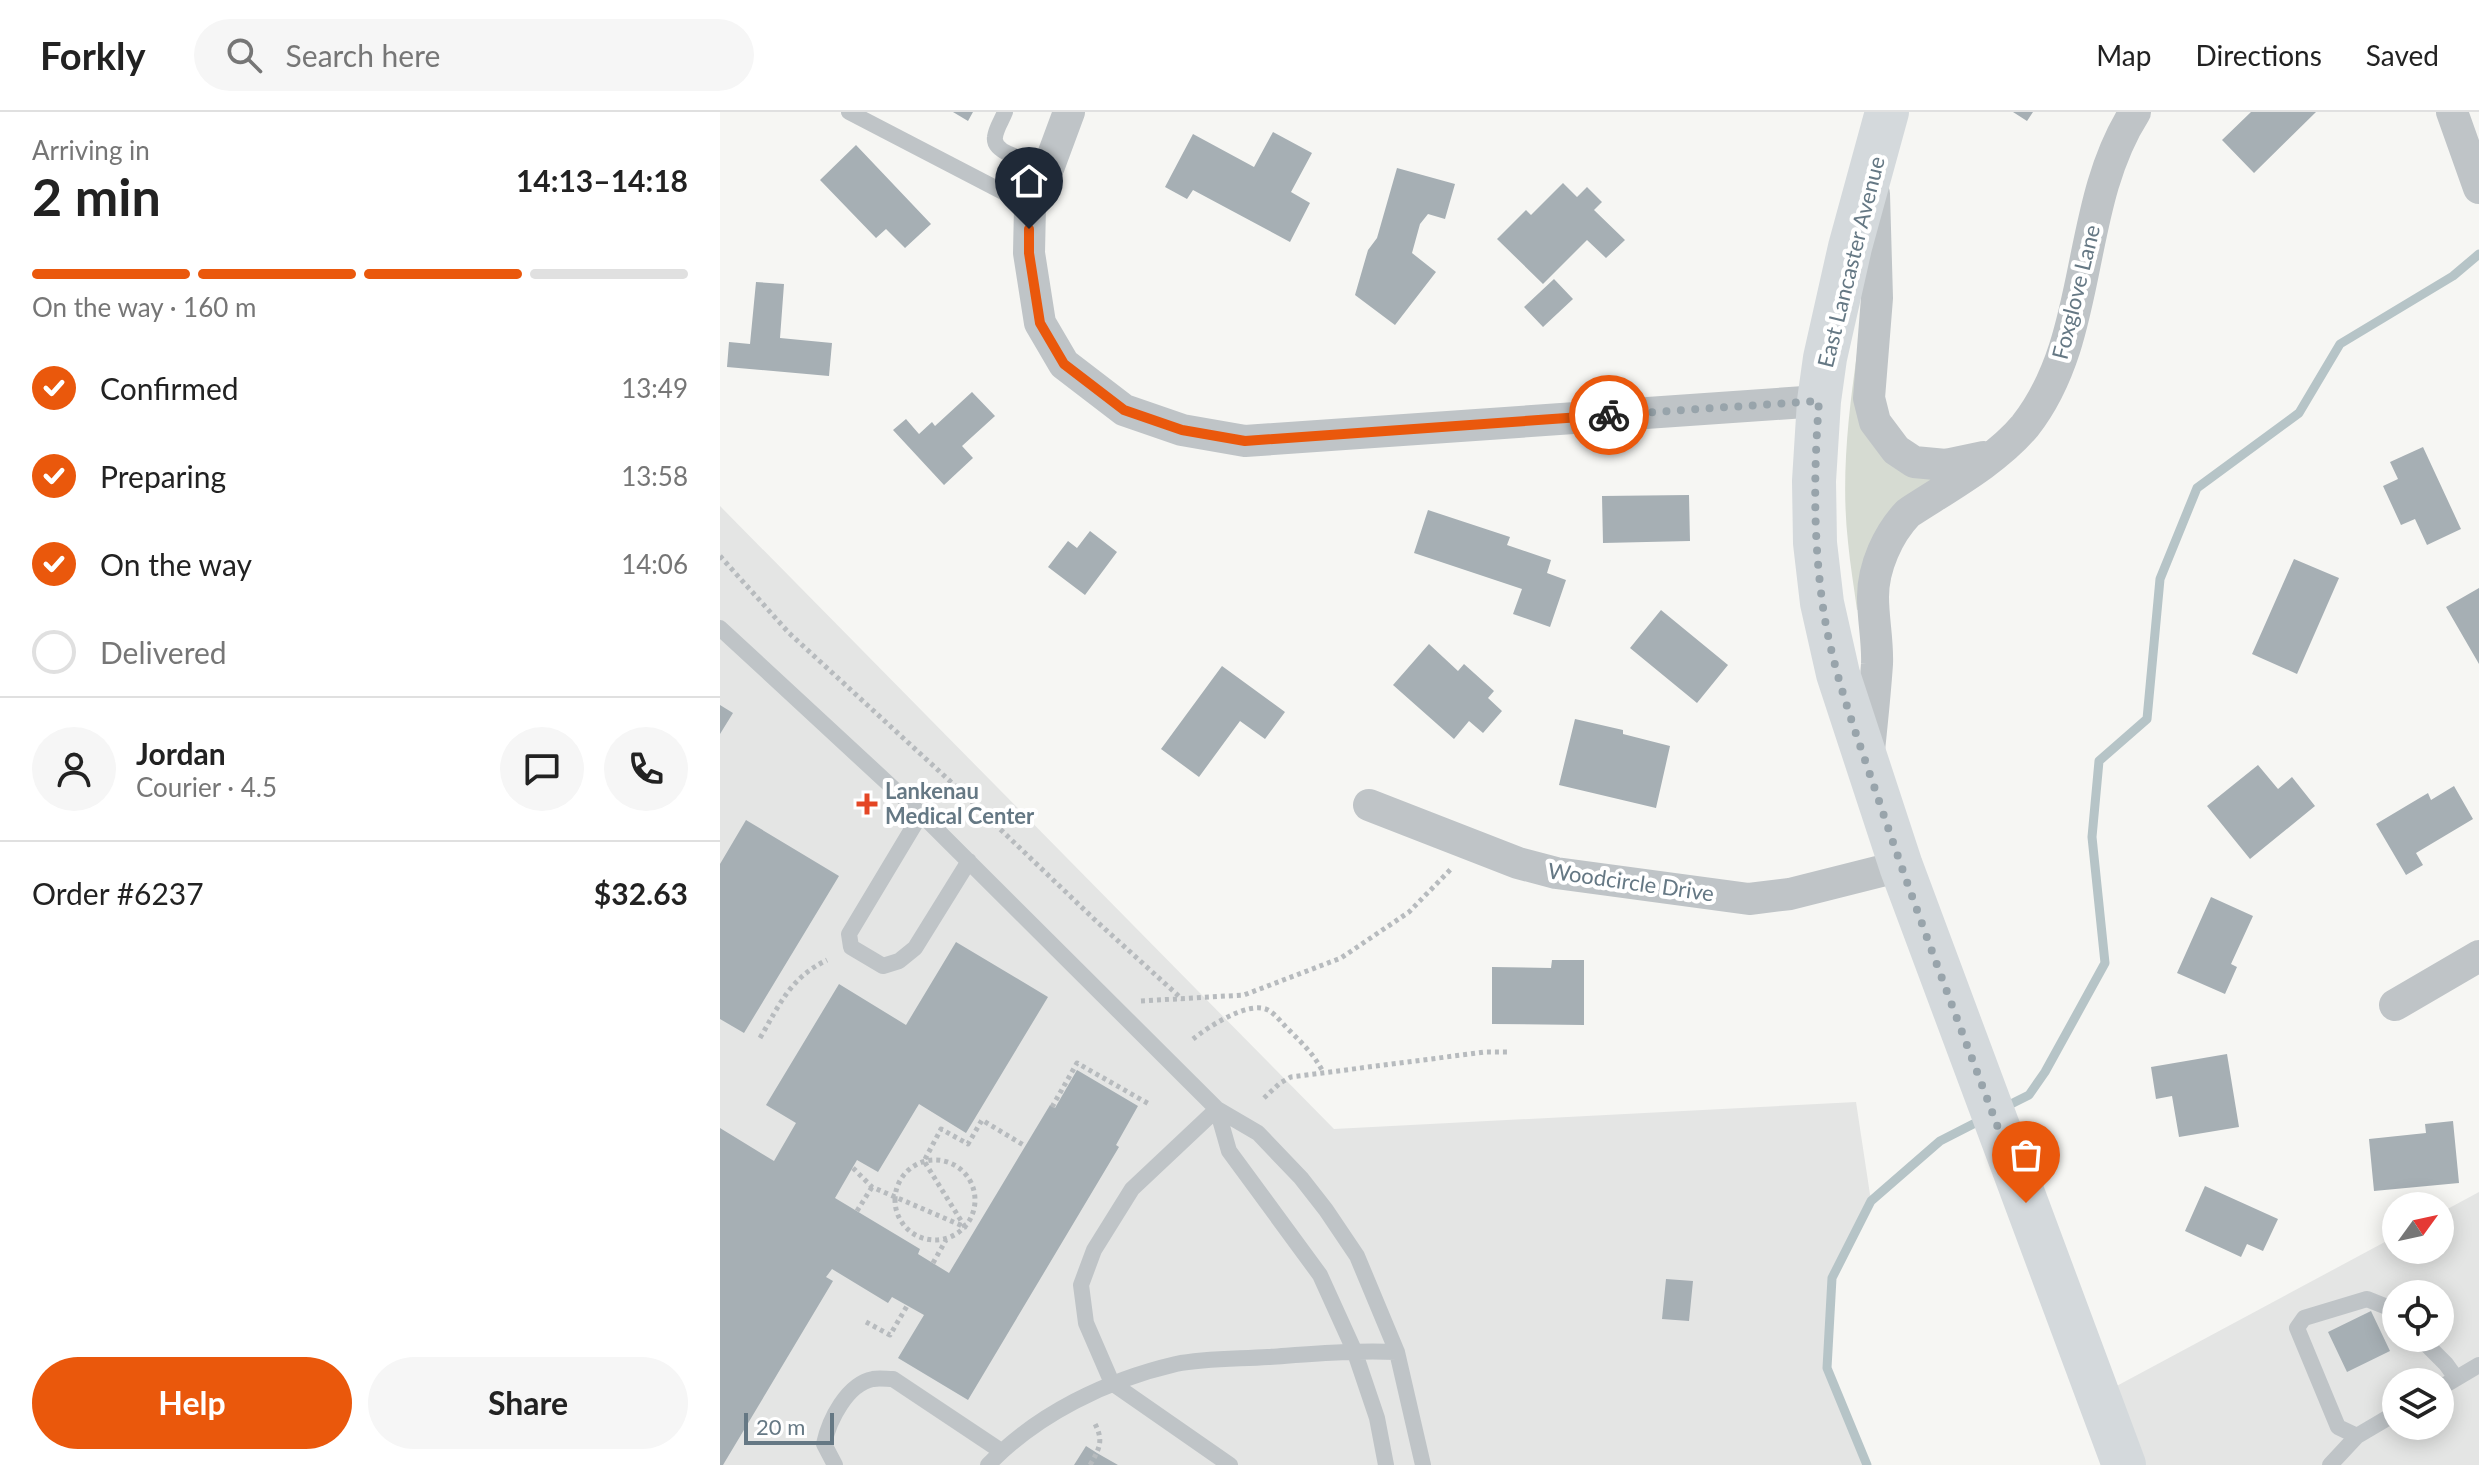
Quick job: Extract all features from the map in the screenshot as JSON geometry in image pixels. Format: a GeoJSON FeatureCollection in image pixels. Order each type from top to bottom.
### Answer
{"type":"FeatureCollection","features":[{"type":"Feature","properties":{"kind":"highway","name":"East Lancaster Avenue"},"geometry":{"type":"LineString","coordinates":[[1887,112],[1850,247],[1825,358],[1819,401],[1814,481],[1815,543],[1822,603],[1832,654],[1901,866],[2124,1465]]}},
{"type":"Feature","properties":{"kind":"street"},"geometry":{"type":"LineString","coordinates":[[1069,112],[1030,206],[1029,253],[1040,323],[1064,364],[1124,410],[1182,430],[1245,441],[1819,401]]}},
{"type":"Feature","properties":{"kind":"street","name":"Foxglove Lane"},"geometry":{"type":"LineString","coordinates":[[1868,767],[1877,661],[1873,596],[1886,546],[1898,523],[1908,513],[2009,442],[2025,426],[2051,386],[2065,349],[2111,156],[2135,112]]}},
{"type":"Feature","properties":{"kind":"street"},"geometry":{"type":"LineString","coordinates":[[2452,112],[2479,188]]}},
{"type":"Feature","properties":{"kind":"street","name":"Foxglove Lane"},"geometry":{"type":"LineString","coordinates":[[1874,167],[1877,298],[1869,398],[1875,422],[1896,450],[1914,462],[1946,465],[1991,456]]}},
{"type":"Feature","properties":{"kind":"street","name":"Woodcircle Drive"},"geometry":{"type":"LineString","coordinates":[[1369,805],[1518,863],[1556,873],[1749,899],[1790,894],[1901,866]]}},
{"type":"Feature","properties":{"kind":"street"},"geometry":{"type":"LineString","coordinates":[[2395,1005],[2479,956]]}},
{"type":"Feature","properties":{"kind":"lane"},"geometry":{"type":"LineString","coordinates":[[849,112],[1030,206]]}},
{"type":"Feature","properties":{"kind":"lane"},"geometry":{"type":"LineString","coordinates":[[1005,112],[995,144],[1011,155],[1049,166]]}},
{"type":"Feature","properties":{"kind":"lane"},"geometry":{"type":"LineString","coordinates":[[720,628],[921,814],[1217,1109],[1258,1133],[1301,1178],[1357,1256],[1397,1352],[1423,1465]]}},
{"type":"Feature","properties":{"kind":"lane"},"geometry":{"type":"LineString","coordinates":[[921,814],[849,934],[851,947],[883,966],[899,961],[915,948],[969,861]]}},
{"type":"Feature","properties":{"kind":"lane"},"geometry":{"type":"LineString","coordinates":[[1217,1109],[1229,1151],[1320,1275],[1354,1350],[1377,1418],[1386,1465]]}},
{"type":"Feature","properties":{"kind":"lane"},"geometry":{"type":"LineString","coordinates":[[1217,1109],[1132,1189],[1094,1250],[1081,1285],[1086,1323],[1112,1383],[1230,1465]]}},
{"type":"Feature","properties":{"kind":"lane"},"geometry":{"type":"LineString","coordinates":[[2357,1436],[2338,1427],[2297,1328],[2304,1318],[2367,1299],[2382,1305]]}},
{"type":"Feature","properties":{"kind":"lane"},"geometry":{"type":"LineString","coordinates":[[988,1465],[1001,1451],[1056,1411],[1112,1383],[1178,1364],[1354,1350],[1397,1352]]}},
{"type":"Feature","properties":{"kind":"lane"},"geometry":{"type":"LineString","coordinates":[[2434,1352],[2456,1378],[2479,1365]]}},
{"type":"Feature","properties":{"kind":"lane"},"geometry":{"type":"LineString","coordinates":[[835,1465],[824,1444],[827,1428],[858,1385],[873,1379],[893,1379],[1001,1451]]}},
{"type":"Feature","properties":{"kind":"lane"},"geometry":{"type":"LineString","coordinates":[[2330,1465],[2357,1436],[2382,1421]]}},
{"type":"Feature","properties":{"kind":"path"},"geometry":{"type":"LineString","coordinates":[[720,556],[789,633],[1182,999]]}},
{"type":"Feature","properties":{"kind":"path"},"geometry":{"type":"LineString","coordinates":[[1111,1003],[1244,995],[1341,958],[1409,912],[1475,844]]}},
{"type":"Feature","properties":{"kind":"path"},"geometry":{"type":"LineString","coordinates":[[760,1038],[789,989],[809,969],[827,960]]}},
{"type":"Feature","properties":{"kind":"path"},"geometry":{"type":"LineString","coordinates":[[1193,1039],[1233,1015],[1254,1007],[1267,1009],[1309,1050],[1323,1072]]}},
{"type":"Feature","properties":{"kind":"path"},"geometry":{"type":"LineString","coordinates":[[1264,1098],[1291,1077],[1485,1052],[1507,1052]]}},
{"type":"Feature","properties":{"kind":"path"},"geometry":{"type":"LineString","coordinates":[[1052,1107],[1077,1063],[1149,1104]]}},
{"type":"Feature","properties":{"kind":"path"},"geometry":{"type":"LineString","coordinates":[[924,1161],[941,1129],[968,1144],[982,1120],[1025,1146]]}},
{"type":"Feature","properties":{"kind":"path"},"geometry":{"type":"LineString","coordinates":[[938,1160],[952,1164],[971,1183],[975,1196],[974,1211],[959,1233],[933,1241],[919,1237],[908,1229],[899,1218],[895,1197],[906,1172],[924,1161],[938,1160]]}},
{"type":"Feature","properties":{"kind":"path"},"geometry":{"type":"LineString","coordinates":[[924,1161],[965,1227]]}},
{"type":"Feature","properties":{"kind":"path"},"geometry":{"type":"LineString","coordinates":[[853,1168],[872,1187],[965,1227]]}},
{"type":"Feature","properties":{"kind":"path"},"geometry":{"type":"LineString","coordinates":[[857,1211],[872,1187]]}},
{"type":"Feature","properties":{"kind":"path"},"geometry":{"type":"LineString","coordinates":[[933,1263],[946,1239]]}},
{"type":"Feature","properties":{"kind":"path"},"geometry":{"type":"LineString","coordinates":[[866,1322],[890,1335],[907,1306]]}},
{"type":"Feature","properties":{"kind":"path"},"geometry":{"type":"LineString","coordinates":[[1090,1465],[1102,1445],[1094,1422]]}},
{"type":"Feature","properties":{"kind":"shaded area"},"geometry":{"type":"Polygon","coordinates":[[[1857,354],[1857,398],[1938,475],[1862,608],[1857,610],[1846,519],[1845,472],[1857,354]]]}},
{"type":"Feature","properties":{"kind":"shaded area","name":"Lankenau Medical Center"},"geometry":{"type":"Polygon","coordinates":[[[720,506],[1334,1129],[1856,1102],[1871,1201],[1832,1278],[1827,1368],[1867,1465],[720,1465],[720,506]]]}},
{"type":"Feature","properties":{"kind":"shaded area"},"geometry":{"type":"Polygon","coordinates":[[[2479,1192],[2479,1465],[2124,1465],[2098,1396],[2382,1244],[2382,1264],[2454,1264],[2454,1205],[2479,1192]]]}},
{"type":"Feature","properties":{"kind":"building"},"geometry":{"type":"Polygon","coordinates":[[[953,112],[973,112],[968,121],[953,112]]]}},
{"type":"Feature","properties":{"kind":"building"},"geometry":{"type":"Polygon","coordinates":[[[2013,112],[2033,112],[2027,121],[2013,112]]]}},
{"type":"Feature","properties":{"kind":"building"},"geometry":{"type":"Polygon","coordinates":[[[2251,112],[2316,112],[2254,173],[2222,140],[2251,112]]]}},
{"type":"Feature","properties":{"kind":"building"},"geometry":{"type":"Polygon","coordinates":[[[1273,132],[1312,153],[1291,192],[1310,203],[1290,242],[1193,190],[1187,199],[1165,187],[1193,134],[1254,167],[1273,132]]]}},
{"type":"Feature","properties":{"kind":"building"},"geometry":{"type":"Polygon","coordinates":[[[856,145],[931,224],[905,248],[886,229],[876,238],[820,180],[856,145]]]}},
{"type":"Feature","properties":{"kind":"building"},"geometry":{"type":"Polygon","coordinates":[[[1397,168],[1455,184],[1445,219],[1428,214],[1420,224],[1412,253],[1436,272],[1395,325],[1355,295],[1368,250],[1377,238],[1397,168]]]}},
{"type":"Feature","properties":{"kind":"building"},"geometry":{"type":"Polygon","coordinates":[[[1563,183],[1577,197],[1587,187],[1602,202],[1594,210],[1625,240],[1606,258],[1587,240],[1543,284],[1497,239],[1526,210],[1531,215],[1563,183]]]}},
{"type":"Feature","properties":{"kind":"building"},"geometry":{"type":"Polygon","coordinates":[[[1554,279],[1573,299],[1543,327],[1524,307],[1554,279]]]}},
{"type":"Feature","properties":{"kind":"building"},"geometry":{"type":"Polygon","coordinates":[[[756,282],[784,284],[780,338],[832,343],[829,376],[727,367],[729,342],[750,344],[756,282]]]}},
{"type":"Feature","properties":{"kind":"building"},"geometry":{"type":"Polygon","coordinates":[[[972,392],[995,416],[962,446],[973,458],[944,485],[893,430],[906,419],[919,434],[932,422],[935,426],[972,392]]]}},
{"type":"Feature","properties":{"kind":"building"},"geometry":{"type":"Polygon","coordinates":[[[2423,447],[2461,529],[2427,545],[2415,519],[2401,525],[2383,486],[2398,479],[2390,462],[2423,447]]]}},
{"type":"Feature","properties":{"kind":"building"},"geometry":{"type":"Polygon","coordinates":[[[1689,495],[1690,541],[1603,543],[1602,496],[1689,495]]]}},
{"type":"Feature","properties":{"kind":"building"},"geometry":{"type":"Polygon","coordinates":[[[1428,510],[1510,537],[1507,545],[1551,560],[1547,573],[1566,580],[1550,627],[1513,614],[1522,589],[1414,553],[1428,510]]]}},
{"type":"Feature","properties":{"kind":"building"},"geometry":{"type":"Polygon","coordinates":[[[1090,531],[1117,552],[1085,595],[1048,567],[1068,541],[1077,548],[1090,531]]]}},
{"type":"Feature","properties":{"kind":"building"},"geometry":{"type":"Polygon","coordinates":[[[2294,559],[2339,578],[2297,674],[2252,654],[2294,559]]]}},
{"type":"Feature","properties":{"kind":"building"},"geometry":{"type":"Polygon","coordinates":[[[2479,588],[2479,664],[2446,607],[2479,588]]]}},
{"type":"Feature","properties":{"kind":"building"},"geometry":{"type":"Polygon","coordinates":[[[1661,610],[1728,665],[1697,703],[1630,648],[1661,610]]]}},
{"type":"Feature","properties":{"kind":"building"},"geometry":{"type":"Polygon","coordinates":[[[1429,644],[1458,671],[1464,664],[1494,691],[1488,698],[1502,711],[1483,733],[1469,721],[1454,739],[1393,685],[1429,644]]]}},
{"type":"Feature","properties":{"kind":"building"},"geometry":{"type":"Polygon","coordinates":[[[1222,666],[1285,712],[1265,739],[1240,721],[1199,777],[1161,749],[1222,666]]]}},
{"type":"Feature","properties":{"kind":"building"},"geometry":{"type":"Polygon","coordinates":[[[720,705],[733,713],[720,734],[720,705]]]}},
{"type":"Feature","properties":{"kind":"building"},"geometry":{"type":"Polygon","coordinates":[[[1575,719],[1623,730],[1623,734],[1670,746],[1656,808],[1559,785],[1575,719]]]}},
{"type":"Feature","properties":{"kind":"building"},"geometry":{"type":"Polygon","coordinates":[[[2258,765],[2278,789],[2292,777],[2315,806],[2250,859],[2207,806],[2258,765]]]}},
{"type":"Feature","properties":{"kind":"building"},"geometry":{"type":"Polygon","coordinates":[[[2454,786],[2473,819],[2416,853],[2423,865],[2406,875],[2376,824],[2428,793],[2431,800],[2454,786]]]}},
{"type":"Feature","properties":{"kind":"building"},"geometry":{"type":"Polygon","coordinates":[[[746,820],[839,876],[744,1033],[720,1019],[720,864],[746,820]]]}},
{"type":"Feature","properties":{"kind":"building"},"geometry":{"type":"Polygon","coordinates":[[[2211,897],[2253,916],[2231,964],[2237,967],[2225,994],[2177,973],[2211,897]]]}},
{"type":"Feature","properties":{"kind":"building"},"geometry":{"type":"Polygon","coordinates":[[[956,942],[1048,997],[966,1133],[919,1104],[878,1172],[857,1160],[835,1198],[920,1249],[918,1254],[949,1273],[1050,1105],[1055,1108],[1077,1070],[1138,1106],[1116,1145],[1119,1147],[968,1400],[898,1358],[924,1315],[892,1297],[888,1303],[832,1269],[826,1277],[833,1281],[723,1465],[720,1465],[720,1128],[774,1161],[796,1123],[766,1105],[839,984],[906,1025],[956,942]]]}},
{"type":"Feature","properties":{"kind":"building"},"geometry":{"type":"Polygon","coordinates":[[[1552,960],[1584,960],[1584,1025],[1492,1024],[1492,967],[1551,968],[1552,960]]]}},
{"type":"Feature","properties":{"kind":"building"},"geometry":{"type":"Polygon","coordinates":[[[2227,1054],[2239,1127],[2179,1137],[2172,1096],[2156,1099],[2151,1067],[2227,1054]]]}},
{"type":"Feature","properties":{"kind":"building"},"geometry":{"type":"Polygon","coordinates":[[[2453,1121],[2459,1183],[2374,1191],[2369,1139],[2426,1133],[2425,1124],[2453,1121]]]}},
{"type":"Feature","properties":{"kind":"building"},"geometry":{"type":"Polygon","coordinates":[[[2205,1186],[2278,1219],[2263,1251],[2247,1244],[2241,1257],[2185,1231],[2205,1186]]]}},
{"type":"Feature","properties":{"kind":"building"},"geometry":{"type":"Polygon","coordinates":[[[1666,1279],[1693,1281],[1689,1321],[1662,1319],[1666,1279]]]}},
{"type":"Feature","properties":{"kind":"building"},"geometry":{"type":"Polygon","coordinates":[[[2371,1311],[2382,1334],[2382,1352],[2388,1352],[2347,1372],[2328,1332],[2371,1311]]]}},
{"type":"Feature","properties":{"kind":"building"},"geometry":{"type":"Polygon","coordinates":[[[1086,1446],[1097,1453],[1118,1465],[1074,1465],[1086,1446]]]}},
{"type":"Feature","properties":{"kind":"waterway"},"geometry":{"type":"LineString","coordinates":[[2003,1108],[2029,1095],[2105,963],[2092,837],[2099,761],[2147,719],[2160,579],[2197,488],[2299,413],[2340,344],[2453,276],[2479,254]]}},
{"type":"Feature","properties":{"kind":"waterway"},"geometry":{"type":"LineString","coordinates":[[1867,1465],[1827,1368],[1832,1278],[1871,1201],[1940,1141],[1983,1119]]}},
{"type":"Feature","properties":{"kind":"way so far"},"geometry":{"type":"LineString","coordinates":[[1609,415],[1819,401],[1814,481],[1815,543],[1829,643],[1901,866],[2026,1203]]}},
{"type":"Feature","properties":{"kind":"place","name":"Lankenau Medical Center"},"geometry":{"type":"Point","coordinates":[867,804]}},
{"type":"Feature","properties":{"kind":"route"},"geometry":{"type":"LineString","coordinates":[[1029,229],[1029,253],[1040,323],[1064,364],[1124,410],[1182,430],[1245,441],[1609,415]]}}]}
